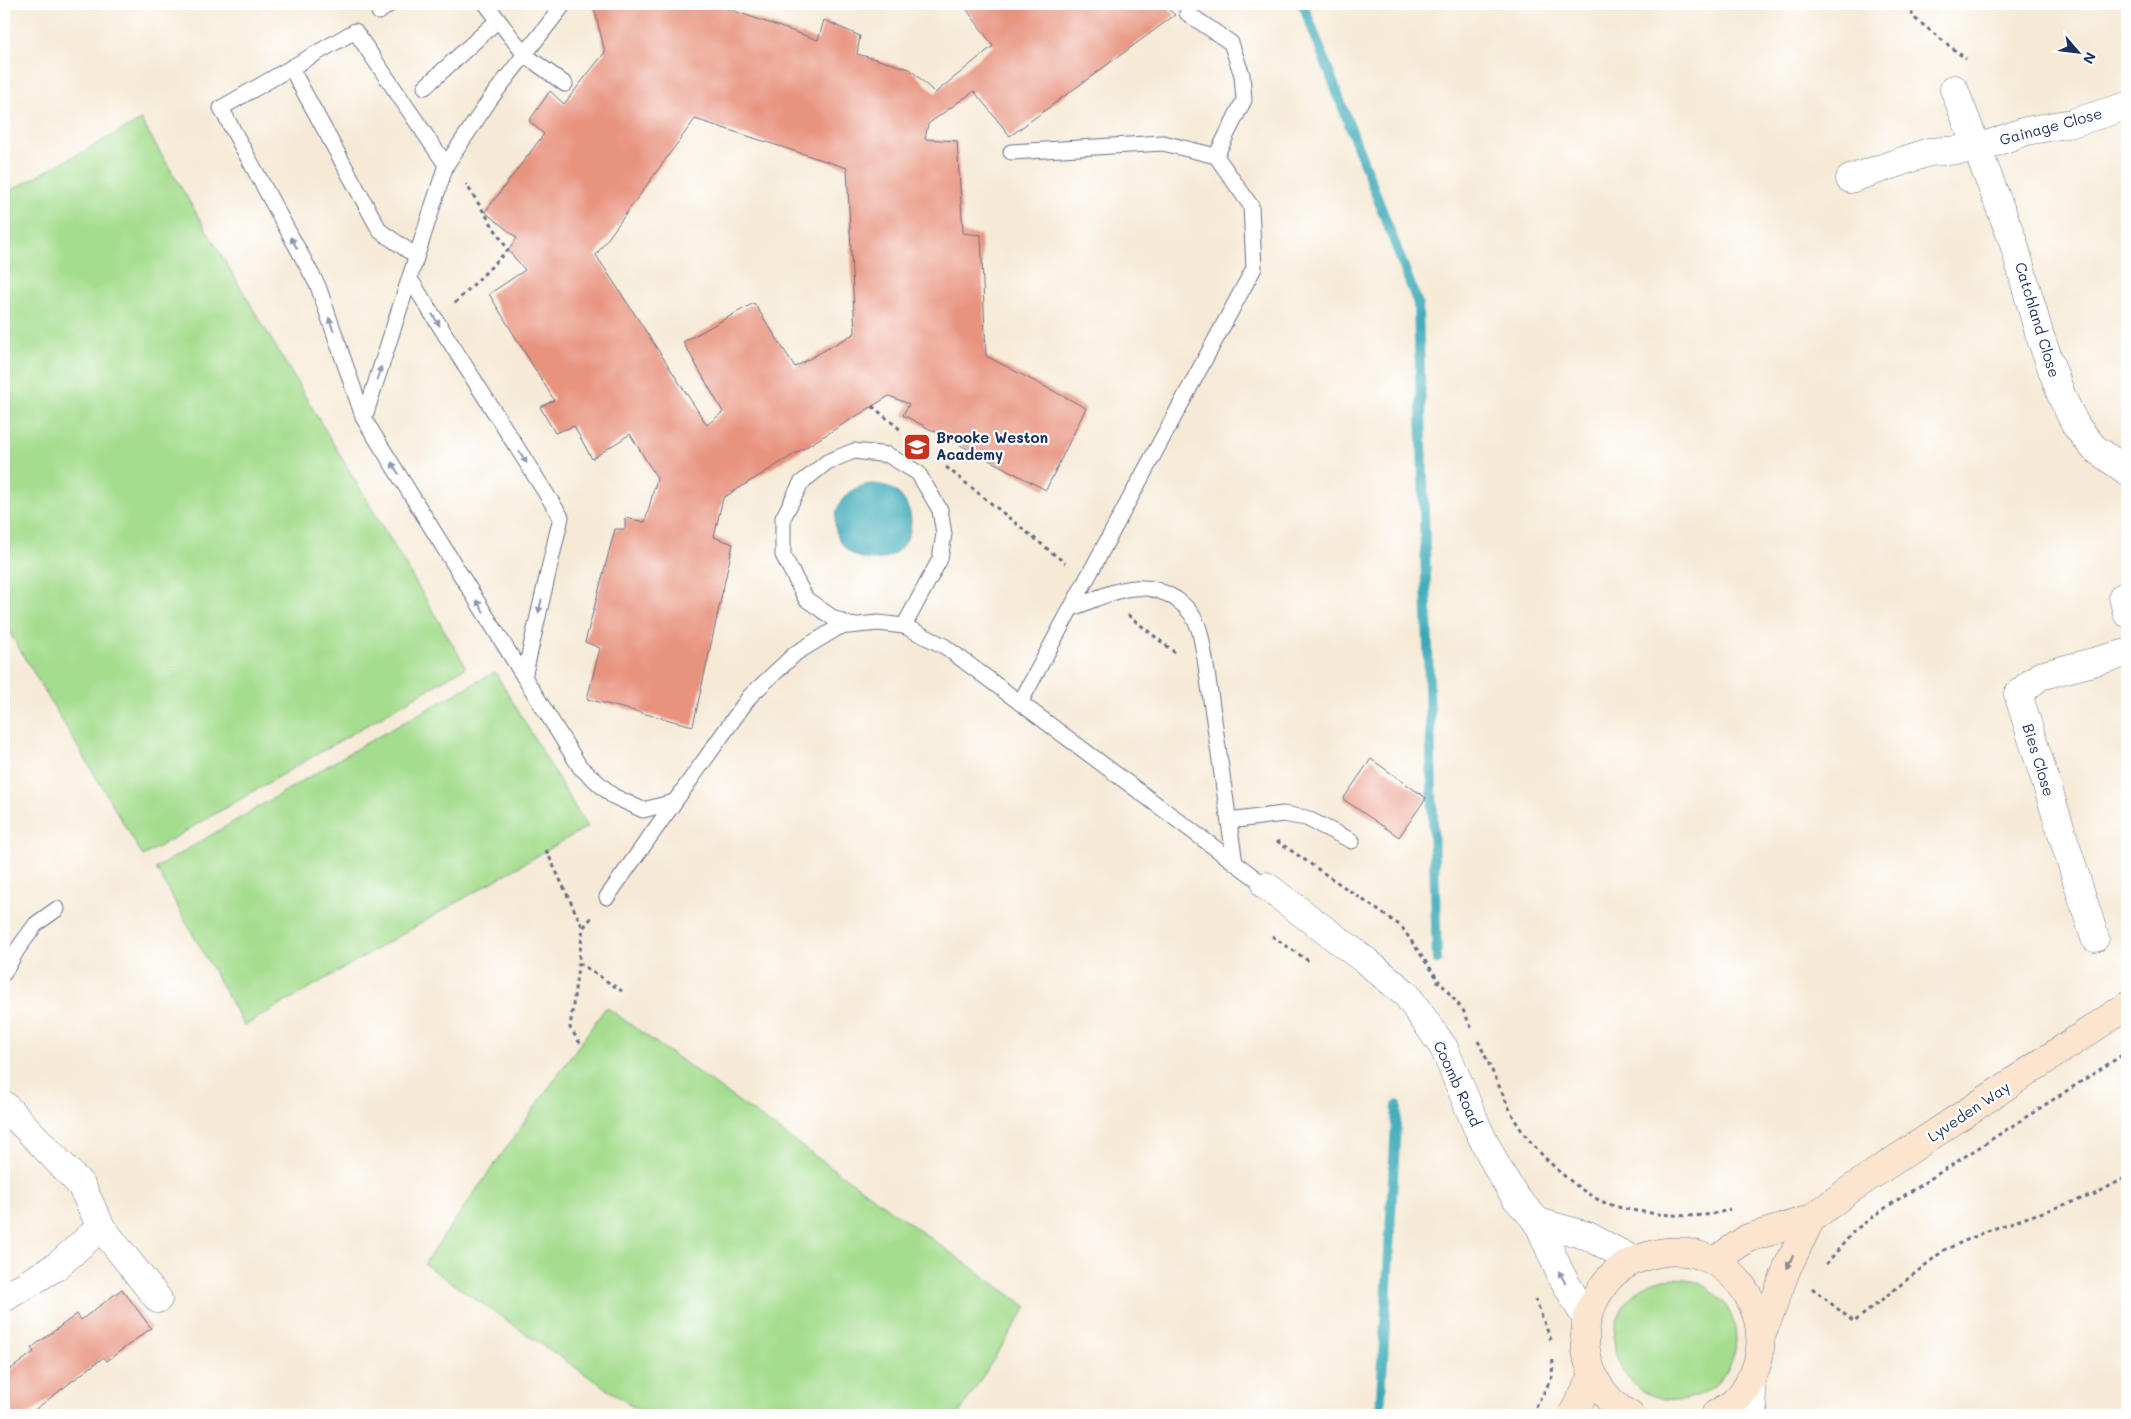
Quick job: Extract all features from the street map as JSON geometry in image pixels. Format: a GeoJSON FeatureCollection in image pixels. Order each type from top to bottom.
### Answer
{"type":"FeatureCollection","features":[{"type":"Feature","properties":{"kind":"street","name":"Catchland Close"},"geometry":{"type":"LineString","coordinates":[[1954,89],[2012,241],[2039,333],[2062,397],[2076,426],[2094,448],[2127,471]]}},
{"type":"Feature","properties":{"kind":"street","name":"Gainage Close"},"geometry":{"type":"LineString","coordinates":[[1850,179],[1929,152],[1976,149],[2026,131],[2072,123],[2127,106]]}},
{"type":"Feature","properties":{"kind":"street","name":"Bies Close"},"geometry":{"type":"LineString","coordinates":[[2095,938],[2018,694],[2040,676],[2127,653]]}},
{"type":"Feature","properties":{"kind":"street","name":"Coomb Road"},"geometry":{"type":"LineString","coordinates":[[1266,886],[1366,961],[1406,994],[1444,1048],[1477,1126],[1498,1169],[1516,1198],[1538,1222],[1560,1273],[1587,1320]]}},
{"type":"Feature","properties":{"kind":"street","name":"Lyveden Way"},"geometry":{"type":"LineString","coordinates":[[1714,1260],[1748,1238],[1811,1219],[1848,1192],[2127,1006]]}},
{"type":"Feature","properties":{"kind":"street"},"geometry":{"type":"LineString","coordinates":[[4,1105],[81,1185],[101,1227],[158,1299]]}},
{"type":"Feature","properties":{"kind":"street","name":"Lyveden Way"},"geometry":{"type":"LineString","coordinates":[[1761,1337],[1787,1268],[1811,1219]]}},
{"type":"Feature","properties":{"kind":"street"},"geometry":{"type":"LineString","coordinates":[[1538,1222],[1588,1236],[1633,1260]]}},
{"type":"Feature","properties":{"kind":"street"},"geometry":{"type":"LineString","coordinates":[[4,1298],[57,1266],[101,1227]]}},
{"type":"Feature","properties":{"kind":"street"},"geometry":{"type":"LineString","coordinates":[[1630,1415],[1607,1398],[1593,1376],[1586,1351],[1587,1320],[1596,1296],[1612,1275],[1633,1260],[1660,1252],[1687,1252],[1714,1260],[1733,1274],[1747,1292],[1757,1314],[1761,1337],[1760,1352],[1750,1380],[1734,1403],[1715,1415]]}},
{"type":"Feature","properties":{"kind":"street"},"geometry":{"type":"LineString","coordinates":[[1572,1415],[1593,1376]]}},
{"type":"Feature","properties":{"kind":"street"},"geometry":{"type":"LineString","coordinates":[[1750,1380],[1754,1415]]}},
{"type":"Feature","properties":{"kind":"lane"},"geometry":{"type":"LineString","coordinates":[[486,4],[525,55],[565,84]]}},
{"type":"Feature","properties":{"kind":"lane"},"geometry":{"type":"LineString","coordinates":[[364,419],[448,162],[491,98],[564,4]]}},
{"type":"Feature","properties":{"kind":"lane"},"geometry":{"type":"LineString","coordinates":[[1187,13],[1231,43],[1242,75],[1244,100],[1216,156]]}},
{"type":"Feature","properties":{"kind":"lane"},"geometry":{"type":"LineString","coordinates":[[426,87],[498,20]]}},
{"type":"Feature","properties":{"kind":"lane"},"geometry":{"type":"LineString","coordinates":[[448,162],[355,31],[221,108],[318,286],[364,419],[580,767],[613,796],[643,810],[674,802]]}},
{"type":"Feature","properties":{"kind":"lane"},"geometry":{"type":"LineString","coordinates":[[291,68],[380,231],[416,256]]}},
{"type":"Feature","properties":{"kind":"lane"},"geometry":{"type":"LineString","coordinates":[[1011,152],[1163,143],[1216,156],[1251,206],[1254,268],[1020,703]]}},
{"type":"Feature","properties":{"kind":"lane"},"geometry":{"type":"LineString","coordinates":[[410,278],[561,517],[524,677]]}},
{"type":"Feature","properties":{"kind":"lane"},"geometry":{"type":"LineString","coordinates":[[853,626],[833,618],[806,600],[783,555],[783,518],[801,483],[827,462],[854,450],[888,455],[918,473],[940,510],[944,534],[940,559],[904,626]]}},
{"type":"Feature","properties":{"kind":"lane"},"geometry":{"type":"LineString","coordinates":[[1070,609],[1116,591],[1146,586],[1168,593],[1182,603],[1192,614],[1199,628],[1209,680],[1235,863]]}},
{"type":"Feature","properties":{"kind":"lane"},"geometry":{"type":"LineString","coordinates":[[607,897],[750,696],[796,654],[839,627],[878,623],[904,626],[944,646],[1266,886]]}},
{"type":"Feature","properties":{"kind":"lane"},"geometry":{"type":"LineString","coordinates":[[1229,821],[1283,814],[1306,818],[1352,841]]}},
{"type":"Feature","properties":{"kind":"lane"},"geometry":{"type":"LineString","coordinates":[[4,973],[17,950],[36,924],[57,909]]}},
{"type":"Feature","properties":{"kind":"path"},"geometry":{"type":"LineString","coordinates":[[1909,4],[1913,17],[1966,58],[1973,74],[1954,89]]}},
{"type":"Feature","properties":{"kind":"path"},"geometry":{"type":"LineString","coordinates":[[437,322],[508,250],[448,162]]}},
{"type":"Feature","properties":{"kind":"path"},"geometry":{"type":"LineString","coordinates":[[872,406],[902,431]]}},
{"type":"Feature","properties":{"kind":"path"},"geometry":{"type":"LineString","coordinates":[[941,462],[1087,581]]}},
{"type":"Feature","properties":{"kind":"path"},"geometry":{"type":"LineString","coordinates":[[1125,612],[1209,680]]}},
{"type":"Feature","properties":{"kind":"path"},"geometry":{"type":"LineString","coordinates":[[1264,816],[1264,832],[1401,926],[1463,1010],[1516,1121],[1546,1159],[1573,1184],[1604,1202],[1647,1213],[1681,1216],[1719,1214],[1734,1207]]}},
{"type":"Feature","properties":{"kind":"path"},"geometry":{"type":"LineString","coordinates":[[546,850],[583,928]]}},
{"type":"Feature","properties":{"kind":"path"},"geometry":{"type":"LineString","coordinates":[[580,1043],[570,1028],[583,928],[607,897]]}},
{"type":"Feature","properties":{"kind":"path"},"geometry":{"type":"LineString","coordinates":[[1272,936],[1311,963]]}},
{"type":"Feature","properties":{"kind":"path"},"geometry":{"type":"LineString","coordinates":[[579,963],[622,991]]}},
{"type":"Feature","properties":{"kind":"path"},"geometry":{"type":"LineString","coordinates":[[1412,1003],[1440,981]]}},
{"type":"Feature","properties":{"kind":"path"},"geometry":{"type":"LineString","coordinates":[[1822,1270],[1855,1230],[1888,1206],[2127,1052]]}},
{"type":"Feature","properties":{"kind":"path"},"geometry":{"type":"LineString","coordinates":[[1813,1281],[1810,1286],[1854,1322],[1944,1250],[1990,1230],[2093,1195],[2127,1177]]}},
{"type":"Feature","properties":{"kind":"path"},"geometry":{"type":"LineString","coordinates":[[1535,1297],[1552,1344]]}},
{"type":"Feature","properties":{"kind":"path"},"geometry":{"type":"LineString","coordinates":[[1532,1415],[1552,1377],[1554,1352]]}},
{"type":"Feature","properties":{"kind":"green space"},"geometry":{"type":"Polygon","coordinates":[[[141,120],[466,667],[143,856],[4,623],[4,194],[141,120]]]}},
{"type":"Feature","properties":{"kind":"green space"},"geometry":{"type":"Polygon","coordinates":[[[495,672],[587,827],[244,1026],[156,868],[361,746],[495,672]]]}},
{"type":"Feature","properties":{"kind":"green space"},"geometry":{"type":"Polygon","coordinates":[[[606,1007],[1027,1307],[958,1415],[645,1415],[424,1264],[606,1007]]]}},
{"type":"Feature","properties":{"kind":"green space"},"geometry":{"type":"Polygon","coordinates":[[[1675,1278],[1687,1279],[1698,1283],[1709,1288],[1718,1296],[1726,1305],[1731,1316],[1735,1327],[1735,1351],[1731,1362],[1726,1373],[1718,1382],[1709,1390],[1698,1395],[1687,1399],[1675,1400],[1663,1399],[1652,1395],[1641,1390],[1632,1382],[1624,1373],[1619,1362],[1615,1351],[1614,1339],[1615,1327],[1619,1316],[1624,1305],[1632,1296],[1641,1288],[1652,1283],[1663,1279],[1675,1278]]]}},
{"type":"Feature","properties":{"kind":"water"},"geometry":{"type":"Polygon","coordinates":[[[866,484],[880,484],[894,490],[905,501],[911,515],[908,537],[900,549],[880,560],[866,560],[852,554],[841,543],[835,529],[835,515],[841,501],[852,490],[866,484]]]}},
{"type":"Feature","properties":{"kind":"building"},"geometry":{"type":"Polygon","coordinates":[[[593,4],[714,4],[818,40],[824,20],[860,36],[857,54],[910,69],[935,93],[993,46],[963,4],[1174,4],[1168,9],[1175,15],[1010,136],[974,91],[928,124],[925,139],[957,141],[963,233],[981,235],[986,356],[1086,408],[1046,490],[903,415],[909,404],[889,396],[723,498],[714,537],[733,544],[693,726],[587,699],[600,648],[585,642],[615,529],[625,529],[625,518],[645,522],[657,478],[630,434],[592,459],[574,426],[555,433],[540,407],[554,400],[489,294],[525,270],[508,250],[517,238],[485,212],[544,134],[529,121],[550,91],[564,104],[605,52],[593,4]],[[695,119],[596,255],[707,425],[723,412],[683,342],[754,303],[795,367],[855,333],[847,168],[695,119]]]}},
{"type":"Feature","properties":{"kind":"building"},"geometry":{"type":"Polygon","coordinates":[[[1371,759],[1426,798],[1399,837],[1343,799],[1371,759]]]}},
{"type":"Feature","properties":{"kind":"building"},"geometry":{"type":"Polygon","coordinates":[[[122,1289],[151,1328],[107,1361],[104,1357],[28,1415],[4,1415],[4,1374],[34,1352],[31,1348],[77,1314],[81,1320],[122,1289]]]}},
{"type":"Feature","properties":{"kind":"waterway"},"geometry":{"type":"LineString","coordinates":[[1303,4],[1418,304],[1437,960]]}},
{"type":"Feature","properties":{"kind":"waterway"},"geometry":{"type":"LineString","coordinates":[[1380,1415],[1397,1105]]}},
{"type":"Feature","properties":{"kind":"place","name":"Brooke Weston Academy"},"geometry":{"type":"Point","coordinates":[917,447]}}]}
